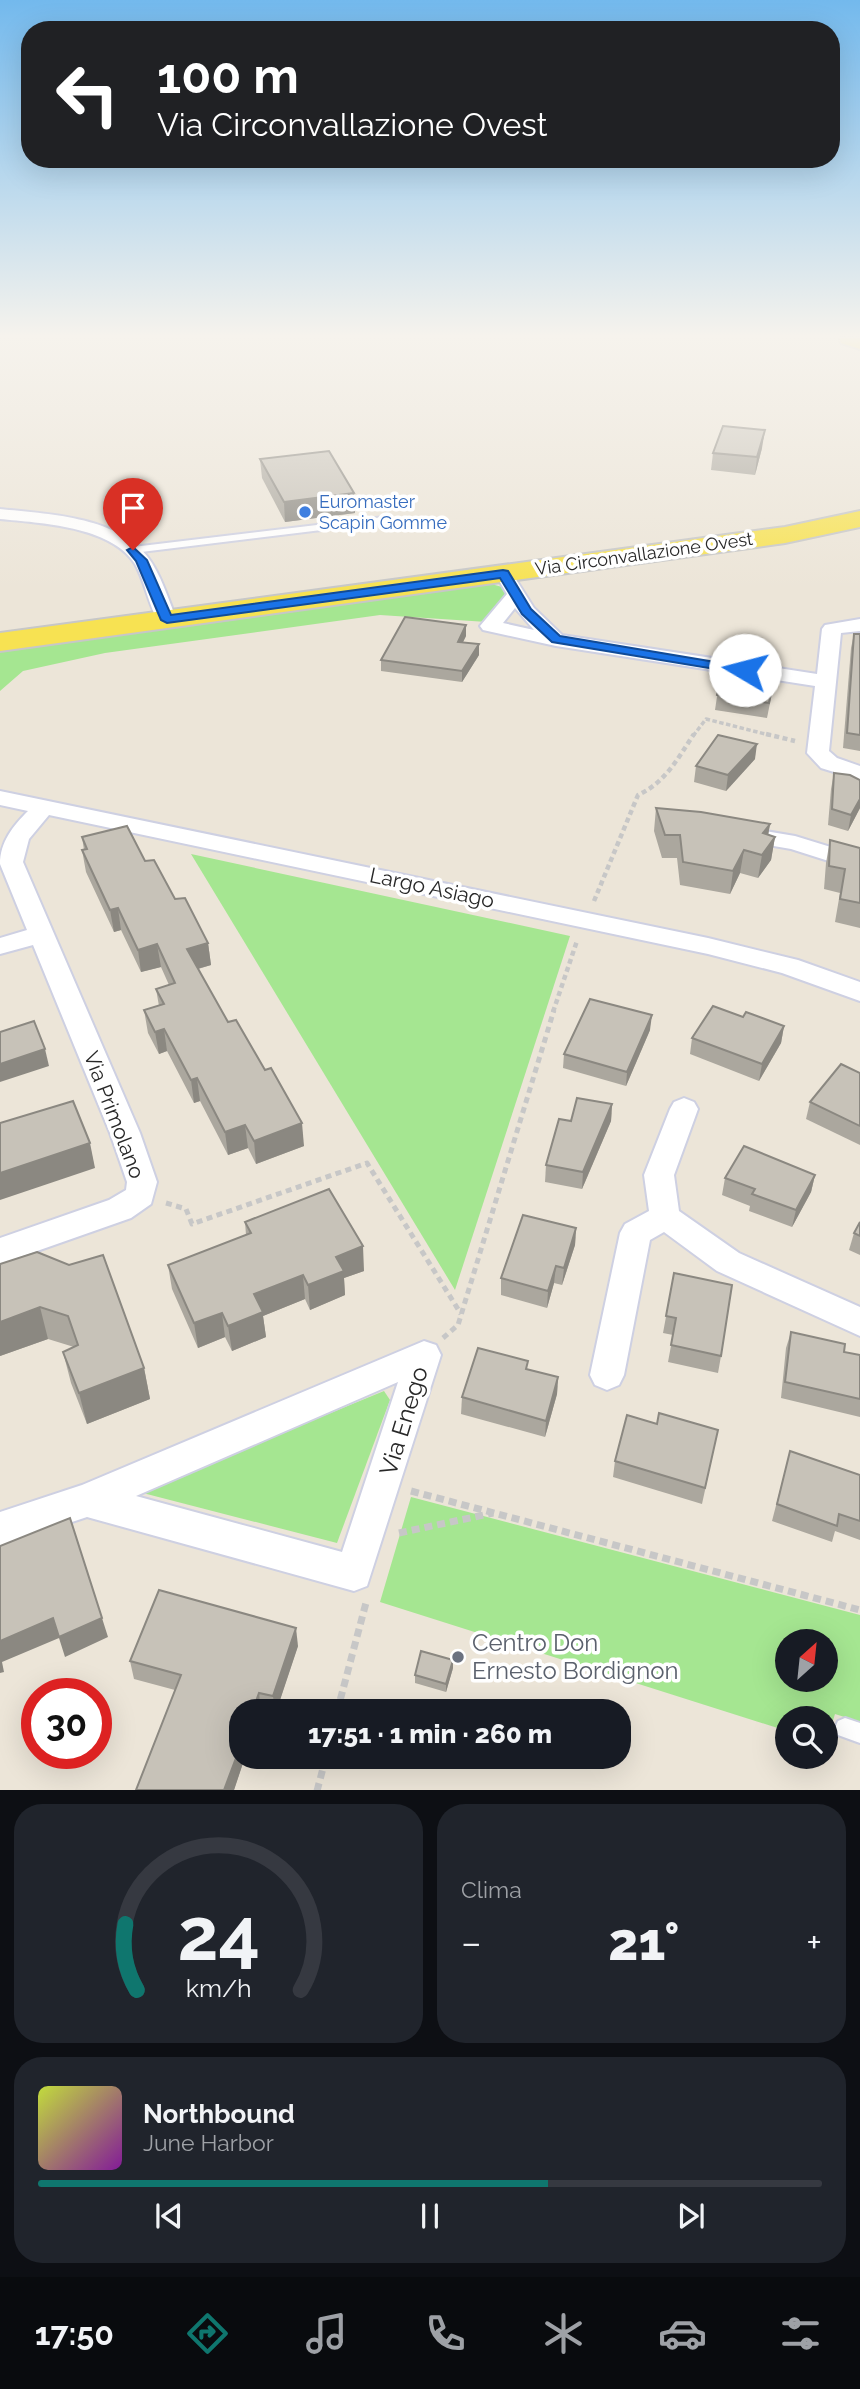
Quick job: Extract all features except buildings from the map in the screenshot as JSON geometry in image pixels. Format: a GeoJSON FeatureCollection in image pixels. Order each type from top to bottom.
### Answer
{"type":"FeatureCollection","features":[{"type":"Feature","properties":{"kind":"main road","name":"Via Circonvallazione Ovest"},"geometry":{"type":"LineString","coordinates":[[0,642],[167,620],[510,584],[860,519]]}},
{"type":"Feature","properties":{"kind":"main road","name":"Via Circonvallazione Ovest"},"geometry":{"type":"LineString","coordinates":[[785,535],[860,530]]}},
{"type":"Feature","properties":{"kind":"street"},"geometry":{"type":"LineString","coordinates":[[0,514],[72,524],[104,534],[133,550],[141,560],[167,620]]}},
{"type":"Feature","properties":{"kind":"street","name":"Via Circonvallazione Ovest"},"geometry":{"type":"LineString","coordinates":[[510,584],[526,611],[556,640]]}},
{"type":"Feature","properties":{"kind":"street","name":"Via Circonvallazione Ovest"},"geometry":{"type":"LineString","coordinates":[[510,584],[490,626],[556,640],[826,682]]}},
{"type":"Feature","properties":{"kind":"street"},"geometry":{"type":"LineString","coordinates":[[860,625],[832,629],[818,753],[829,763],[860,773]]}},
{"type":"Feature","properties":{"kind":"street","name":"Largo Asiago"},"geometry":{"type":"LineString","coordinates":[[0,798],[708,946],[789,966],[860,992]]}},
{"type":"Feature","properties":{"kind":"street","name":"Via Primolano"},"geometry":{"type":"LineString","coordinates":[[0,1251],[120,1209],[140,1196],[142,1182],[125,1133],[12,862],[11,853],[18,836],[44,807]]}},
{"type":"Feature","properties":{"kind":"street"},"geometry":{"type":"LineString","coordinates":[[719,829],[795,843],[860,864]]}},
{"type":"Feature","properties":{"kind":"street"},"geometry":{"type":"LineString","coordinates":[[0,946],[42,934]]}},
{"type":"Feature","properties":{"kind":"street"},"geometry":{"type":"LineString","coordinates":[[684,1109],[659,1175],[665,1217],[728,1262],[860,1322]]}},
{"type":"Feature","properties":{"kind":"street"},"geometry":{"type":"LineString","coordinates":[[607,1375],[636,1233],[665,1217]]}},
{"type":"Feature","properties":{"kind":"street","name":"Via Enego"},"geometry":{"type":"LineString","coordinates":[[0,1529],[87,1500],[424,1355],[354,1573],[87,1500]]}},
{"type":"Feature","properties":{"kind":"lane"},"geometry":{"type":"LineString","coordinates":[[133,550],[384,520]]}},
{"type":"Feature","properties":{"kind":"path"},"geometry":{"type":"LineString","coordinates":[[591,909],[638,795],[649,792],[664,779],[706,719],[803,743]]}},
{"type":"Feature","properties":{"kind":"path"},"geometry":{"type":"LineString","coordinates":[[458,1325],[546,1033],[579,934]]}},
{"type":"Feature","properties":{"kind":"path"},"geometry":{"type":"LineString","coordinates":[[186,1209],[192,1224],[367,1163],[461,1315]]}},
{"type":"Feature","properties":{"kind":"path"},"geometry":{"type":"LineString","coordinates":[[403,1489],[860,1610]]}},
{"type":"Feature","properties":{"kind":"path"},"geometry":{"type":"LineString","coordinates":[[388,1535],[498,1512]]}},
{"type":"Feature","properties":{"kind":"path"},"geometry":{"type":"LineString","coordinates":[[317,1790],[323,1769]]}},
{"type":"Feature","properties":{"kind":"green space"},"geometry":{"type":"Polygon","coordinates":[[[488,583],[509,589],[506,603],[487,622],[380,615],[105,653],[23,671],[0,691],[0,651],[488,583]]]}},
{"type":"Feature","properties":{"kind":"green space"},"geometry":{"type":"Polygon","coordinates":[[[191,854],[570,936],[455,1290],[191,854]]]}},
{"type":"Feature","properties":{"kind":"green space"},"geometry":{"type":"Polygon","coordinates":[[[384,1391],[390,1400],[337,1543],[139,1492],[384,1391]]]}},
{"type":"Feature","properties":{"kind":"green space"},"geometry":{"type":"Polygon","coordinates":[[[411,1497],[860,1615],[860,1722],[838,1715],[838,1706],[775,1706],[775,1727],[380,1602],[411,1497]]]}},
{"type":"Feature","properties":{"kind":"place","name":"Euromaster Scapin Gomme"},"geometry":{"type":"Point","coordinates":[305,512]}},
{"type":"Feature","properties":{"kind":"place","name":"Centro Don Ernesto Bordignon"},"geometry":{"type":"Point","coordinates":[458,1657]}},
{"type":"Feature","properties":{"kind":"route"},"geometry":{"type":"LineString","coordinates":[[133,550],[141,560],[167,620],[503,574],[526,611],[556,640],[745,670]]}}]}
